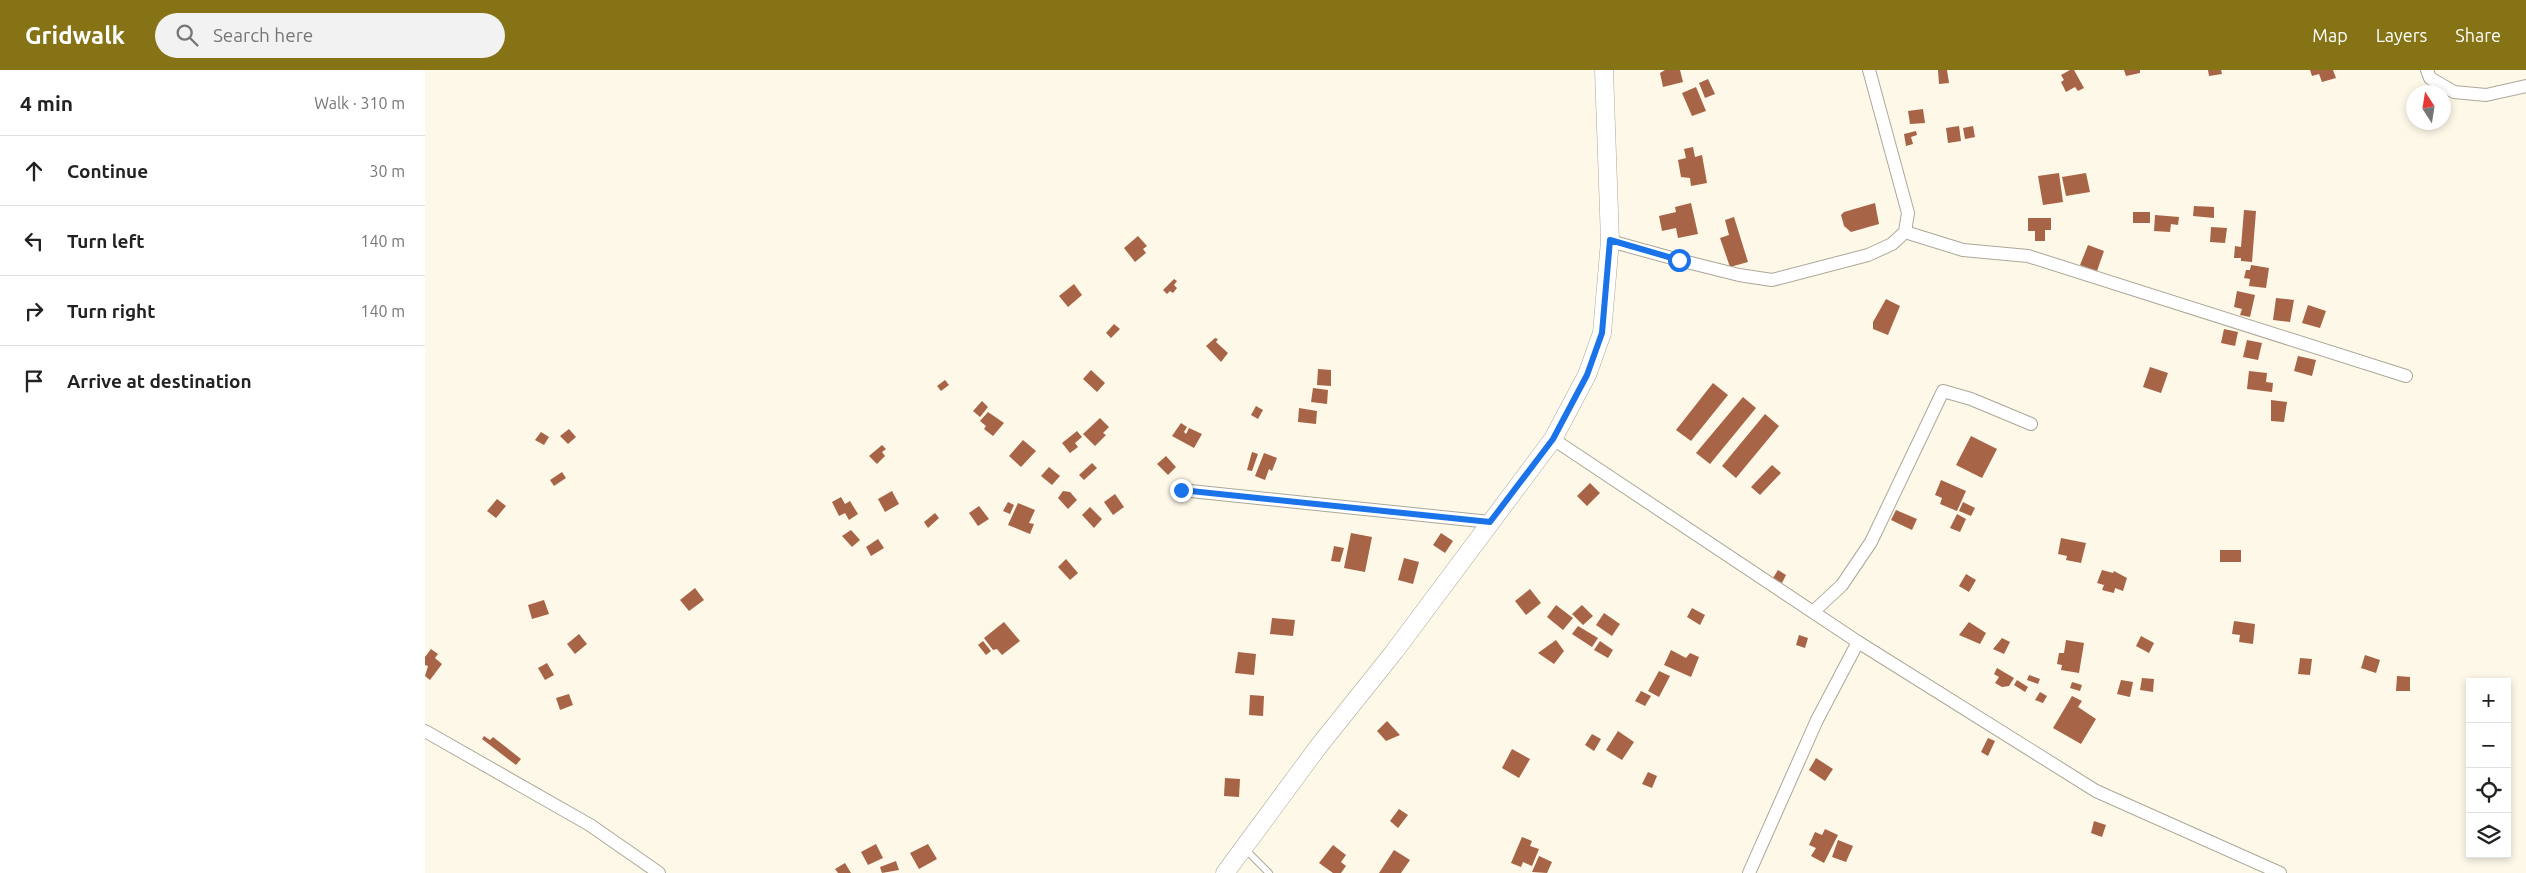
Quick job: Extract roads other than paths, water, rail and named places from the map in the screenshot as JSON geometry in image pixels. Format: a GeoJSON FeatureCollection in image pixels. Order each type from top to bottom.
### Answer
{"type":"FeatureCollection","features":[{"type":"Feature","properties":{"kind":"street"},"geometry":{"type":"LineString","coordinates":[[1225,873],[1245,849],[1318,747],[1394,652],[1553,439],[1587,375],[1602,333],[1610,240],[1604,70]]}},
{"type":"Feature","properties":{"kind":"street"},"geometry":{"type":"LineString","coordinates":[[1610,240],[1739,275],[1772,280],[1868,255],[1892,244],[1905,232],[1908,213],[1869,70]]}},
{"type":"Feature","properties":{"kind":"street"},"geometry":{"type":"LineString","coordinates":[[2427,70],[2430,78],[2454,92],[2486,95],[2526,86]]}},
{"type":"Feature","properties":{"kind":"street"},"geometry":{"type":"LineString","coordinates":[[1905,232],[1963,250],[2028,256],[2405,376]]}},
{"type":"Feature","properties":{"kind":"street"},"geometry":{"type":"LineString","coordinates":[[1813,612],[1842,585],[1871,542],[1943,391],[1971,399],[2031,424]]}},
{"type":"Feature","properties":{"kind":"street"},"geometry":{"type":"LineString","coordinates":[[1553,439],[1857,642],[2096,791],[2280,873]]}},
{"type":"Feature","properties":{"kind":"street"},"geometry":{"type":"LineString","coordinates":[[1181,490],[1490,522]]}},
{"type":"Feature","properties":{"kind":"street"},"geometry":{"type":"LineString","coordinates":[[1749,873],[1817,720],[1857,642]]}},
{"type":"Feature","properties":{"kind":"street"},"geometry":{"type":"LineString","coordinates":[[425,731],[590,825],[659,873]]}},
{"type":"Feature","properties":{"kind":"lane"},"geometry":{"type":"LineString","coordinates":[[1245,849],[1269,873]]}}]}
